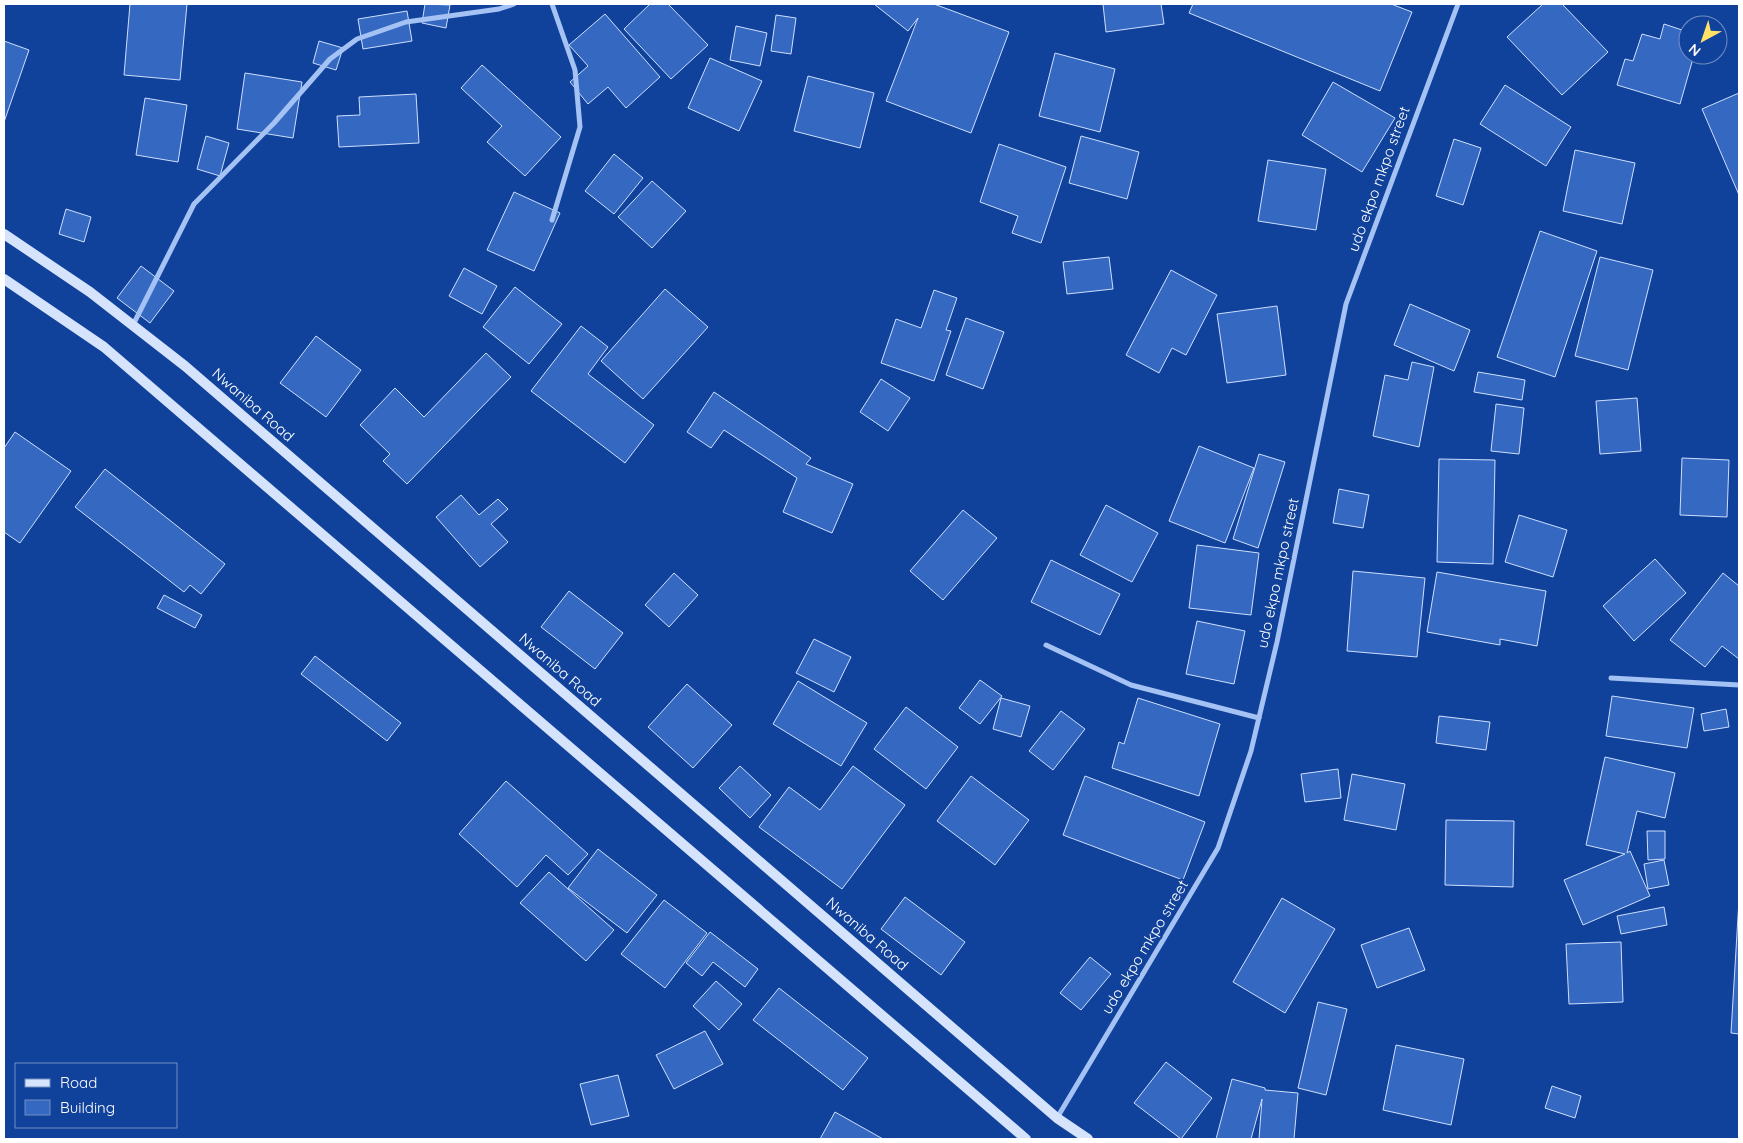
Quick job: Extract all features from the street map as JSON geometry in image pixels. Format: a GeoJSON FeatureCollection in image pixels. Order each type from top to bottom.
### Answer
{"type":"FeatureCollection","features":[{"type":"Feature","properties":{"kind":"main road","name":"Nwaniba Road"},"geometry":{"type":"LineString","coordinates":[[4,234],[90,292],[192,373],[1057,1118],[1088,1139]]}},
{"type":"Feature","properties":{"kind":"main road"},"geometry":{"type":"LineString","coordinates":[[4,279],[104,347],[1026,1139]]}},
{"type":"Feature","properties":{"kind":"street"},"geometry":{"type":"LineString","coordinates":[[133,326],[194,204],[274,123],[330,59],[357,39],[406,22],[499,9],[514,4]]}},
{"type":"Feature","properties":{"kind":"street"},"geometry":{"type":"LineString","coordinates":[[552,4],[575,70],[580,127],[552,220]]}},
{"type":"Feature","properties":{"kind":"street","name":"udo ekpo mkpo street"},"geometry":{"type":"LineString","coordinates":[[1057,1118],[1218,848],[1251,751],[1277,642],[1346,304],[1458,4]]}},
{"type":"Feature","properties":{"kind":"street"},"geometry":{"type":"LineString","coordinates":[[1046,645],[1131,685],[1259,718]]}},
{"type":"Feature","properties":{"kind":"street"},"geometry":{"type":"LineString","coordinates":[[1611,678],[1739,685]]}},
{"type":"Feature","properties":{"kind":"building"},"geometry":{"type":"Polygon","coordinates":[[[130,4],[187,4],[180,80],[124,75],[130,4]]]}},
{"type":"Feature","properties":{"kind":"building"},"geometry":{"type":"Polygon","coordinates":[[[425,4],[450,5],[446,28],[422,23],[425,4]]]}},
{"type":"Feature","properties":{"kind":"building"},"geometry":{"type":"Polygon","coordinates":[[[650,4],[668,4],[708,45],[671,79],[624,29],[650,4]]]}},
{"type":"Feature","properties":{"kind":"building"},"geometry":{"type":"Polygon","coordinates":[[[874,4],[934,4],[1009,32],[971,133],[886,101],[918,18],[908,31],[874,4]]]}},
{"type":"Feature","properties":{"kind":"building"},"geometry":{"type":"Polygon","coordinates":[[[1103,4],[1161,4],[1164,24],[1106,32],[1103,4]]]}},
{"type":"Feature","properties":{"kind":"building"},"geometry":{"type":"Polygon","coordinates":[[[1193,4],[1391,4],[1412,12],[1380,91],[1189,13],[1193,4]]]}},
{"type":"Feature","properties":{"kind":"building"},"geometry":{"type":"Polygon","coordinates":[[[1543,4],[1562,4],[1608,52],[1562,95],[1507,37],[1543,4]]]}},
{"type":"Feature","properties":{"kind":"building"},"geometry":{"type":"Polygon","coordinates":[[[407,11],[412,41],[363,49],[358,19],[407,11]]]}},
{"type":"Feature","properties":{"kind":"building"},"geometry":{"type":"Polygon","coordinates":[[[605,14],[660,77],[626,108],[608,87],[588,104],[570,82],[588,66],[569,45],[605,14]]]}},
{"type":"Feature","properties":{"kind":"building"},"geometry":{"type":"Polygon","coordinates":[[[776,15],[796,18],[791,54],[771,51],[776,15]]]}},
{"type":"Feature","properties":{"kind":"building"},"geometry":{"type":"Polygon","coordinates":[[[1664,24],[1678,29],[1678,65],[1691,65],[1680,104],[1617,85],[1625,59],[1633,61],[1642,34],[1660,39],[1664,24]]]}},
{"type":"Feature","properties":{"kind":"building"},"geometry":{"type":"Polygon","coordinates":[[[736,26],[767,33],[760,66],[730,60],[736,26]]]}},
{"type":"Feature","properties":{"kind":"building"},"geometry":{"type":"Polygon","coordinates":[[[4,41],[29,50],[4,122],[4,41]]]}},
{"type":"Feature","properties":{"kind":"building"},"geometry":{"type":"Polygon","coordinates":[[[319,41],[343,48],[336,70],[313,63],[319,41]]]}},
{"type":"Feature","properties":{"kind":"building"},"geometry":{"type":"Polygon","coordinates":[[[1055,53],[1115,69],[1100,132],[1039,116],[1055,53]]]}},
{"type":"Feature","properties":{"kind":"building"},"geometry":{"type":"Polygon","coordinates":[[[710,58],[762,81],[739,131],[688,108],[710,58]]]}},
{"type":"Feature","properties":{"kind":"building"},"geometry":{"type":"Polygon","coordinates":[[[482,65],[561,137],[525,176],[487,142],[502,126],[461,88],[482,65]]]}},
{"type":"Feature","properties":{"kind":"building"},"geometry":{"type":"Polygon","coordinates":[[[245,73],[302,82],[293,138],[237,129],[245,73]]]}},
{"type":"Feature","properties":{"kind":"building"},"geometry":{"type":"Polygon","coordinates":[[[808,76],[874,93],[860,148],[794,131],[808,76]]]}},
{"type":"Feature","properties":{"kind":"building"},"geometry":{"type":"Polygon","coordinates":[[[1333,82],[1395,118],[1362,172],[1302,135],[1333,82]]]}},
{"type":"Feature","properties":{"kind":"building"},"geometry":{"type":"Polygon","coordinates":[[[1505,85],[1571,127],[1546,166],[1480,124],[1505,85]]]}},
{"type":"Feature","properties":{"kind":"building"},"geometry":{"type":"Polygon","coordinates":[[[1739,93],[1739,195],[1702,109],[1739,93]]]}},
{"type":"Feature","properties":{"kind":"building"},"geometry":{"type":"Polygon","coordinates":[[[416,94],[419,143],[339,147],[337,116],[360,115],[359,97],[416,94]]]}},
{"type":"Feature","properties":{"kind":"building"},"geometry":{"type":"Polygon","coordinates":[[[145,98],[187,105],[178,162],[136,155],[145,98]]]}},
{"type":"Feature","properties":{"kind":"building"},"geometry":{"type":"Polygon","coordinates":[[[206,136],[229,143],[220,176],[197,169],[206,136]]]}},
{"type":"Feature","properties":{"kind":"building"},"geometry":{"type":"Polygon","coordinates":[[[1081,136],[1139,152],[1127,199],[1069,183],[1081,136]]]}},
{"type":"Feature","properties":{"kind":"building"},"geometry":{"type":"Polygon","coordinates":[[[1454,139],[1481,148],[1463,205],[1436,196],[1454,139]]]}},
{"type":"Feature","properties":{"kind":"building"},"geometry":{"type":"Polygon","coordinates":[[[999,144],[1066,167],[1041,243],[1012,233],[1018,216],[980,202],[999,144]]]}},
{"type":"Feature","properties":{"kind":"building"},"geometry":{"type":"Polygon","coordinates":[[[1575,150],[1635,163],[1622,224],[1563,211],[1575,150]]]}},
{"type":"Feature","properties":{"kind":"building"},"geometry":{"type":"Polygon","coordinates":[[[614,154],[643,178],[614,214],[585,191],[614,154]]]}},
{"type":"Feature","properties":{"kind":"building"},"geometry":{"type":"Polygon","coordinates":[[[1268,160],[1326,169],[1316,230],[1258,221],[1268,160]]]}},
{"type":"Feature","properties":{"kind":"building"},"geometry":{"type":"Polygon","coordinates":[[[652,181],[686,211],[652,248],[618,217],[652,181]]]}},
{"type":"Feature","properties":{"kind":"building"},"geometry":{"type":"Polygon","coordinates":[[[514,192],[560,213],[534,271],[487,250],[514,192]]]}},
{"type":"Feature","properties":{"kind":"building"},"geometry":{"type":"Polygon","coordinates":[[[66,209],[91,217],[84,242],[59,234],[66,209]]]}},
{"type":"Feature","properties":{"kind":"building"},"geometry":{"type":"Polygon","coordinates":[[[1540,231],[1597,251],[1555,377],[1497,357],[1540,231]]]}},
{"type":"Feature","properties":{"kind":"building"},"geometry":{"type":"Polygon","coordinates":[[[1109,257],[1113,289],[1067,294],[1063,262],[1109,257]]]}},
{"type":"Feature","properties":{"kind":"building"},"geometry":{"type":"Polygon","coordinates":[[[1600,257],[1653,270],[1628,370],[1575,356],[1600,257]]]}},
{"type":"Feature","properties":{"kind":"building"},"geometry":{"type":"Polygon","coordinates":[[[141,266],[174,291],[150,323],[117,298],[141,266]]]}},
{"type":"Feature","properties":{"kind":"building"},"geometry":{"type":"Polygon","coordinates":[[[464,268],[497,286],[482,314],[449,296],[464,268]]]}},
{"type":"Feature","properties":{"kind":"building"},"geometry":{"type":"Polygon","coordinates":[[[1171,270],[1217,295],[1186,355],[1172,348],[1159,373],[1126,355],[1171,270]]]}},
{"type":"Feature","properties":{"kind":"building"},"geometry":{"type":"Polygon","coordinates":[[[515,287],[562,324],[529,364],[483,327],[515,287]]]}},
{"type":"Feature","properties":{"kind":"building"},"geometry":{"type":"Polygon","coordinates":[[[665,289],[708,327],[643,399],[601,361],[665,289]]]}},
{"type":"Feature","properties":{"kind":"building"},"geometry":{"type":"Polygon","coordinates":[[[934,290],[957,298],[946,330],[951,331],[934,381],[881,363],[896,319],[921,328],[934,290]]]}},
{"type":"Feature","properties":{"kind":"building"},"geometry":{"type":"Polygon","coordinates":[[[1410,304],[1470,330],[1454,371],[1394,345],[1410,304]]]}},
{"type":"Feature","properties":{"kind":"building"},"geometry":{"type":"Polygon","coordinates":[[[1277,306],[1286,375],[1227,383],[1217,314],[1277,306]]]}},
{"type":"Feature","properties":{"kind":"building"},"geometry":{"type":"Polygon","coordinates":[[[966,318],[1004,332],[983,389],[946,375],[966,318]]]}},
{"type":"Feature","properties":{"kind":"building"},"geometry":{"type":"Polygon","coordinates":[[[581,326],[608,347],[588,374],[654,425],[625,463],[531,391],[581,326]]]}},
{"type":"Feature","properties":{"kind":"building"},"geometry":{"type":"Polygon","coordinates":[[[316,336],[361,370],[326,417],[280,383],[316,336]]]}},
{"type":"Feature","properties":{"kind":"building"},"geometry":{"type":"Polygon","coordinates":[[[486,353],[511,377],[407,484],[383,461],[390,454],[360,425],[395,388],[424,417],[486,353]]]}},
{"type":"Feature","properties":{"kind":"building"},"geometry":{"type":"Polygon","coordinates":[[[1412,362],[1434,367],[1419,447],[1373,436],[1385,375],[1408,380],[1412,362]]]}},
{"type":"Feature","properties":{"kind":"building"},"geometry":{"type":"Polygon","coordinates":[[[1478,372],[1525,380],[1522,400],[1474,392],[1478,372]]]}},
{"type":"Feature","properties":{"kind":"building"},"geometry":{"type":"Polygon","coordinates":[[[881,379],[910,398],[888,431],[860,412],[881,379]]]}},
{"type":"Feature","properties":{"kind":"building"},"geometry":{"type":"Polygon","coordinates":[[[714,392],[811,458],[806,464],[853,484],[832,533],[783,512],[797,478],[724,430],[711,448],[687,432],[714,392]]]}},
{"type":"Feature","properties":{"kind":"building"},"geometry":{"type":"Polygon","coordinates":[[[1637,398],[1641,451],[1600,454],[1596,401],[1637,398]]]}},
{"type":"Feature","properties":{"kind":"building"},"geometry":{"type":"Polygon","coordinates":[[[1496,404],[1524,408],[1519,454],[1491,451],[1496,404]]]}},
{"type":"Feature","properties":{"kind":"building"},"geometry":{"type":"Polygon","coordinates":[[[15,432],[71,471],[20,543],[4,532],[4,448],[15,432]]]}},
{"type":"Feature","properties":{"kind":"building"},"geometry":{"type":"Polygon","coordinates":[[[1199,446],[1254,468],[1225,543],[1169,521],[1199,446]]]}},
{"type":"Feature","properties":{"kind":"building"},"geometry":{"type":"Polygon","coordinates":[[[1259,454],[1285,462],[1258,548],[1233,539],[1259,454]]]}},
{"type":"Feature","properties":{"kind":"building"},"geometry":{"type":"Polygon","coordinates":[[[1682,458],[1729,460],[1727,517],[1680,515],[1682,458]]]}},
{"type":"Feature","properties":{"kind":"building"},"geometry":{"type":"Polygon","coordinates":[[[1439,459],[1495,460],[1493,564],[1437,562],[1439,459]]]}},
{"type":"Feature","properties":{"kind":"building"},"geometry":{"type":"Polygon","coordinates":[[[105,469],[225,564],[201,594],[190,585],[184,592],[75,507],[105,469]]]}},
{"type":"Feature","properties":{"kind":"building"},"geometry":{"type":"Polygon","coordinates":[[[1339,489],[1369,495],[1363,528],[1333,523],[1339,489]]]}},
{"type":"Feature","properties":{"kind":"building"},"geometry":{"type":"Polygon","coordinates":[[[461,495],[479,515],[498,499],[508,509],[491,524],[508,542],[480,567],[436,517],[461,495]]]}},
{"type":"Feature","properties":{"kind":"building"},"geometry":{"type":"Polygon","coordinates":[[[1106,505],[1158,533],[1132,582],[1080,555],[1106,505]]]}},
{"type":"Feature","properties":{"kind":"building"},"geometry":{"type":"Polygon","coordinates":[[[963,510],[997,538],[943,600],[910,571],[963,510]]]}},
{"type":"Feature","properties":{"kind":"building"},"geometry":{"type":"Polygon","coordinates":[[[1519,515],[1567,530],[1553,577],[1505,562],[1519,515]]]}},
{"type":"Feature","properties":{"kind":"building"},"geometry":{"type":"Polygon","coordinates":[[[1197,545],[1259,553],[1251,615],[1189,608],[1197,545]]]}},
{"type":"Feature","properties":{"kind":"building"},"geometry":{"type":"Polygon","coordinates":[[[1655,559],[1686,593],[1634,641],[1603,606],[1655,559]]]}},
{"type":"Feature","properties":{"kind":"building"},"geometry":{"type":"Polygon","coordinates":[[[1051,560],[1120,594],[1100,635],[1031,602],[1051,560]]]}},
{"type":"Feature","properties":{"kind":"building"},"geometry":{"type":"Polygon","coordinates":[[[1353,571],[1425,578],[1417,657],[1347,651],[1353,571]]]}},
{"type":"Feature","properties":{"kind":"building"},"geometry":{"type":"Polygon","coordinates":[[[1437,572],[1546,591],[1537,646],[1500,639],[1500,645],[1427,632],[1437,572]]]}},
{"type":"Feature","properties":{"kind":"building"},"geometry":{"type":"Polygon","coordinates":[[[674,573],[698,595],[669,627],[645,605],[674,573]]]}},
{"type":"Feature","properties":{"kind":"building"},"geometry":{"type":"Polygon","coordinates":[[[1723,573],[1739,586],[1739,659],[1722,646],[1705,667],[1670,640],[1723,573]]]}},
{"type":"Feature","properties":{"kind":"building"},"geometry":{"type":"Polygon","coordinates":[[[569,591],[623,633],[595,669],[541,627],[569,591]]]}},
{"type":"Feature","properties":{"kind":"building"},"geometry":{"type":"Polygon","coordinates":[[[164,595],[202,615],[195,628],[157,608],[164,595]]]}},
{"type":"Feature","properties":{"kind":"building"},"geometry":{"type":"Polygon","coordinates":[[[1197,621],[1245,631],[1234,684],[1186,674],[1197,621]]]}},
{"type":"Feature","properties":{"kind":"building"},"geometry":{"type":"Polygon","coordinates":[[[814,639],[851,657],[834,692],[796,673],[814,639]]]}},
{"type":"Feature","properties":{"kind":"building"},"geometry":{"type":"Polygon","coordinates":[[[315,656],[401,723],[387,741],[301,674],[315,656]]]}},
{"type":"Feature","properties":{"kind":"building"},"geometry":{"type":"Polygon","coordinates":[[[980,680],[1002,696],[980,724],[959,708],[980,680]]]}},
{"type":"Feature","properties":{"kind":"building"},"geometry":{"type":"Polygon","coordinates":[[[798,681],[867,723],[841,766],[773,724],[798,681]]]}},
{"type":"Feature","properties":{"kind":"building"},"geometry":{"type":"Polygon","coordinates":[[[687,684],[732,725],[693,768],[648,727],[687,684]]]}},
{"type":"Feature","properties":{"kind":"building"},"geometry":{"type":"Polygon","coordinates":[[[1612,696],[1694,708],[1687,748],[1606,736],[1612,696]]]}},
{"type":"Feature","properties":{"kind":"building"},"geometry":{"type":"Polygon","coordinates":[[[1001,698],[1030,706],[1021,737],[993,729],[1001,698]]]}},
{"type":"Feature","properties":{"kind":"building"},"geometry":{"type":"Polygon","coordinates":[[[1138,698],[1220,724],[1199,796],[1112,768],[1119,742],[1124,744],[1138,698]]]}},
{"type":"Feature","properties":{"kind":"building"},"geometry":{"type":"Polygon","coordinates":[[[906,707],[958,747],[926,789],[874,749],[906,707]]]}},
{"type":"Feature","properties":{"kind":"building"},"geometry":{"type":"Polygon","coordinates":[[[1726,709],[1729,727],[1704,731],[1701,714],[1726,709]]]}},
{"type":"Feature","properties":{"kind":"building"},"geometry":{"type":"Polygon","coordinates":[[[1061,711],[1085,729],[1053,770],[1029,751],[1061,711]]]}},
{"type":"Feature","properties":{"kind":"building"},"geometry":{"type":"Polygon","coordinates":[[[1439,716],[1490,722],[1486,750],[1436,743],[1439,716]]]}},
{"type":"Feature","properties":{"kind":"building"},"geometry":{"type":"Polygon","coordinates":[[[1605,757],[1675,773],[1665,818],[1637,811],[1627,853],[1630,851],[1650,896],[1583,925],[1564,880],[1625,854],[1586,845],[1605,757]]]}},
{"type":"Feature","properties":{"kind":"building"},"geometry":{"type":"Polygon","coordinates":[[[740,766],[771,795],[750,818],[719,788],[740,766]]]}},
{"type":"Feature","properties":{"kind":"building"},"geometry":{"type":"Polygon","coordinates":[[[853,766],[905,805],[842,889],[759,827],[789,787],[820,810],[853,766]]]}},
{"type":"Feature","properties":{"kind":"building"},"geometry":{"type":"Polygon","coordinates":[[[1338,769],[1341,798],[1305,802],[1301,774],[1338,769]]]}},
{"type":"Feature","properties":{"kind":"building"},"geometry":{"type":"Polygon","coordinates":[[[1352,774],[1405,784],[1396,830],[1344,820],[1352,774]]]}},
{"type":"Feature","properties":{"kind":"building"},"geometry":{"type":"Polygon","coordinates":[[[971,776],[1029,820],[995,865],[937,821],[971,776]]]}},
{"type":"Feature","properties":{"kind":"building"},"geometry":{"type":"Polygon","coordinates":[[[1085,776],[1205,822],[1183,880],[1063,835],[1085,776]]]}},
{"type":"Feature","properties":{"kind":"building"},"geometry":{"type":"Polygon","coordinates":[[[506,781],[588,854],[568,875],[546,855],[517,887],[459,834],[506,781]]]}},
{"type":"Feature","properties":{"kind":"building"},"geometry":{"type":"Polygon","coordinates":[[[1446,820],[1514,821],[1513,887],[1445,885],[1446,820]]]}},
{"type":"Feature","properties":{"kind":"building"},"geometry":{"type":"Polygon","coordinates":[[[1647,831],[1665,831],[1665,859],[1648,860],[1647,831]]]}},
{"type":"Feature","properties":{"kind":"building"},"geometry":{"type":"Polygon","coordinates":[[[598,849],[657,895],[627,933],[568,888],[598,849]]]}},
{"type":"Feature","properties":{"kind":"building"},"geometry":{"type":"Polygon","coordinates":[[[1664,860],[1669,885],[1648,889],[1644,864],[1664,860]]]}},
{"type":"Feature","properties":{"kind":"building"},"geometry":{"type":"Polygon","coordinates":[[[549,872],[614,930],[586,961],[520,903],[549,872]]]}},
{"type":"Feature","properties":{"kind":"building"},"geometry":{"type":"Polygon","coordinates":[[[905,897],[965,942],[941,975],[881,929],[905,897]]]}},
{"type":"Feature","properties":{"kind":"building"},"geometry":{"type":"Polygon","coordinates":[[[1282,898],[1335,929],[1285,1013],[1233,982],[1282,898]]]}},
{"type":"Feature","properties":{"kind":"building"},"geometry":{"type":"Polygon","coordinates":[[[664,900],[707,933],[665,988],[621,954],[664,900]]]}},
{"type":"Feature","properties":{"kind":"building"},"geometry":{"type":"Polygon","coordinates":[[[1739,900],[1739,1034],[1731,1033],[1739,900]]]}},
{"type":"Feature","properties":{"kind":"building"},"geometry":{"type":"Polygon","coordinates":[[[1664,907],[1667,925],[1621,934],[1617,916],[1664,907]]]}},
{"type":"Feature","properties":{"kind":"building"},"geometry":{"type":"Polygon","coordinates":[[[1409,928],[1425,970],[1377,988],[1361,945],[1409,928]]]}},
{"type":"Feature","properties":{"kind":"building"},"geometry":{"type":"Polygon","coordinates":[[[710,932],[758,969],[745,987],[713,962],[702,976],[686,963],[710,932]]]}},
{"type":"Feature","properties":{"kind":"building"},"geometry":{"type":"Polygon","coordinates":[[[1621,942],[1623,1002],[1569,1004],[1566,944],[1621,942]]]}},
{"type":"Feature","properties":{"kind":"building"},"geometry":{"type":"Polygon","coordinates":[[[1090,957],[1111,974],[1081,1010],[1060,993],[1090,957]]]}},
{"type":"Feature","properties":{"kind":"building"},"geometry":{"type":"Polygon","coordinates":[[[716,981],[742,1004],[719,1030],[693,1006],[716,981]]]}},
{"type":"Feature","properties":{"kind":"building"},"geometry":{"type":"Polygon","coordinates":[[[779,988],[868,1058],[843,1090],[753,1020],[779,988]]]}},
{"type":"Feature","properties":{"kind":"building"},"geometry":{"type":"Polygon","coordinates":[[[1318,1002],[1347,1009],[1326,1095],[1298,1088],[1318,1002]]]}},
{"type":"Feature","properties":{"kind":"building"},"geometry":{"type":"Polygon","coordinates":[[[705,1031],[723,1064],[674,1089],[656,1055],[705,1031]]]}},
{"type":"Feature","properties":{"kind":"building"},"geometry":{"type":"Polygon","coordinates":[[[1396,1045],[1464,1059],[1451,1125],[1383,1110],[1396,1045]]]}},
{"type":"Feature","properties":{"kind":"building"},"geometry":{"type":"Polygon","coordinates":[[[1166,1062],[1212,1098],[1181,1139],[1134,1103],[1166,1062]]]}},
{"type":"Feature","properties":{"kind":"building"},"geometry":{"type":"Polygon","coordinates":[[[618,1075],[629,1116],[591,1125],[580,1084],[618,1075]]]}},
{"type":"Feature","properties":{"kind":"building"},"geometry":{"type":"Polygon","coordinates":[[[1232,1079],[1265,1088],[1265,1090],[1298,1093],[1294,1139],[1259,1139],[1262,1099],[1251,1139],[1216,1139],[1232,1079]]]}},
{"type":"Feature","properties":{"kind":"building"},"geometry":{"type":"Polygon","coordinates":[[[1552,1086],[1581,1096],[1575,1118],[1545,1108],[1552,1086]]]}},
{"type":"Feature","properties":{"kind":"building"},"geometry":{"type":"Polygon","coordinates":[[[835,1112],[883,1139],[820,1139],[835,1112]]]}}]}
